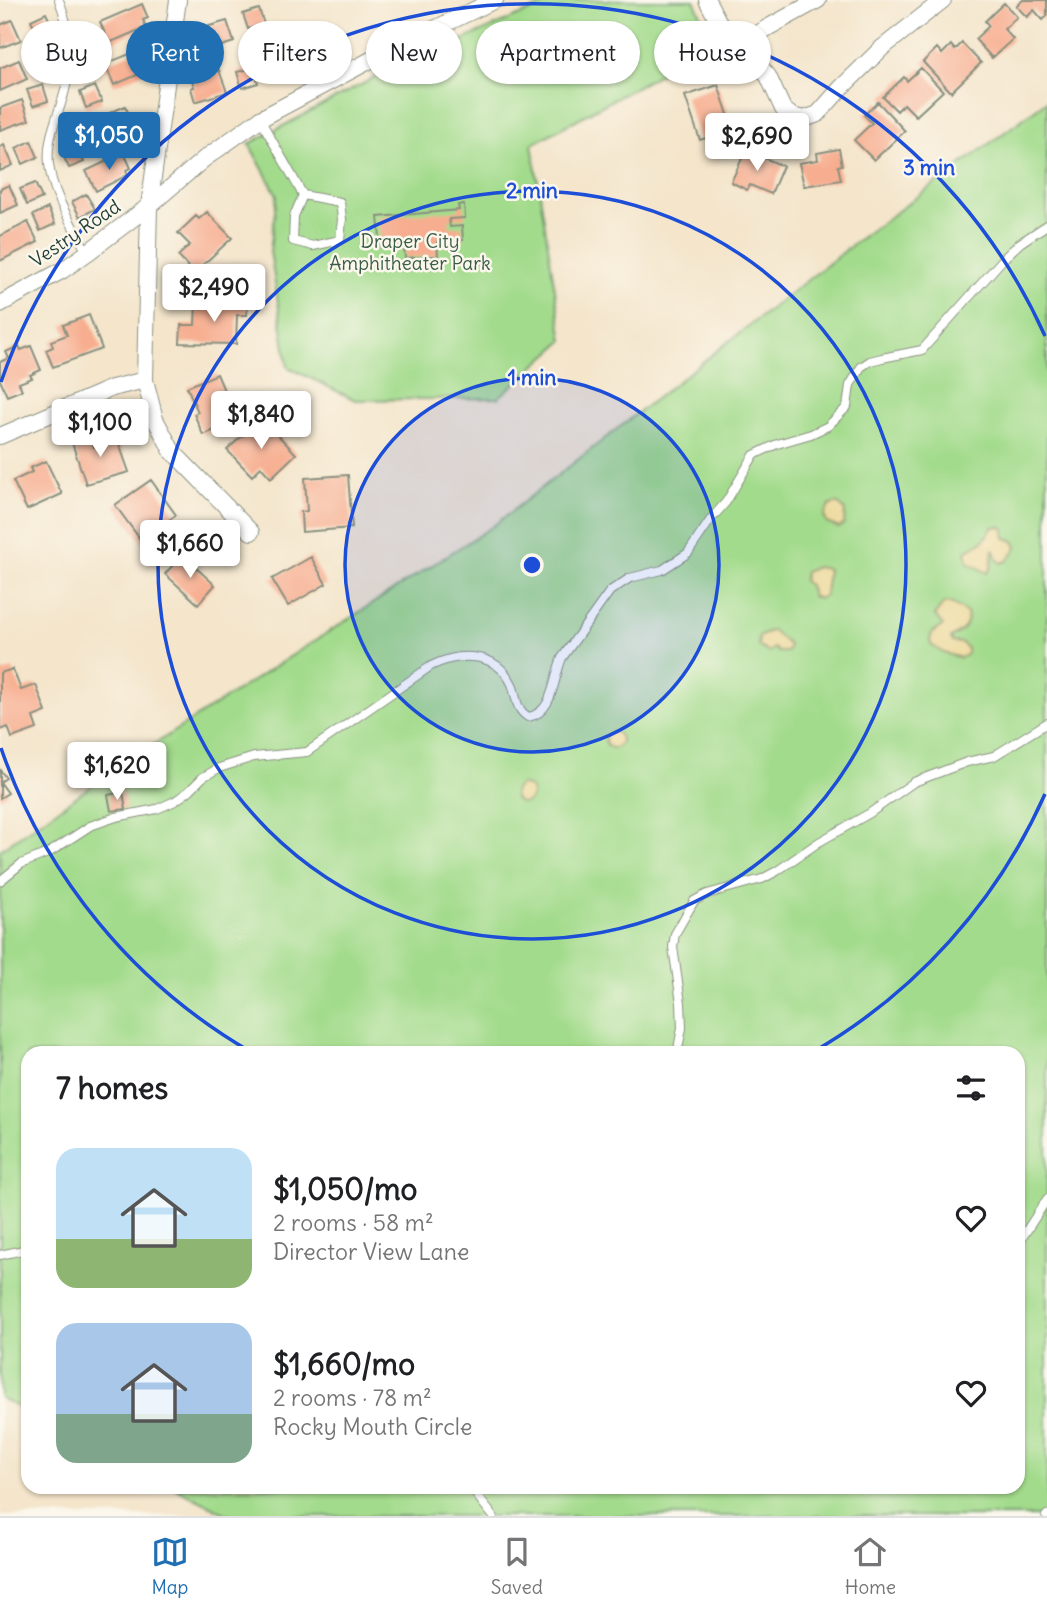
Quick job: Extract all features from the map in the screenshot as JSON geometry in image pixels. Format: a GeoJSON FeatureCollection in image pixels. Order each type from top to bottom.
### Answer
{"type":"FeatureCollection","features":[{"type":"Feature","properties":{"kind":"street"},"geometry":{"type":"LineString","coordinates":[[178,0],[149,206],[145,380],[155,419],[172,452],[251,531]]}},
{"type":"Feature","properties":{"kind":"street","name":"Vestry Road"},"geometry":{"type":"LineString","coordinates":[[0,304],[63,270],[87,253],[149,206],[204,159],[260,119],[382,54],[495,0]]}},
{"type":"Feature","properties":{"kind":"street"},"geometry":{"type":"LineString","coordinates":[[706,0],[718,21]]}},
{"type":"Feature","properties":{"kind":"street"},"geometry":{"type":"LineString","coordinates":[[771,26],[818,0]]}},
{"type":"Feature","properties":{"kind":"street"},"geometry":{"type":"LineString","coordinates":[[771,82],[787,114],[798,119],[811,118],[818,114],[874,55],[943,0]]}},
{"type":"Feature","properties":{"kind":"street"},"geometry":{"type":"LineString","coordinates":[[0,436],[112,388],[145,380]]}},
{"type":"Feature","properties":{"kind":"lane"},"geometry":{"type":"LineString","coordinates":[[59,0],[67,29],[69,70],[50,136],[49,166],[58,195],[87,253]]}},
{"type":"Feature","properties":{"kind":"lane"},"geometry":{"type":"LineString","coordinates":[[260,119],[303,195],[340,202],[340,240],[313,246],[293,241],[294,216],[303,195]]}},
{"type":"Feature","properties":{"kind":"lane"},"geometry":{"type":"LineString","coordinates":[[0,881],[21,864],[60,846],[90,826],[157,809],[175,801],[203,777],[219,768],[254,757],[307,752],[431,666],[447,658],[475,656],[490,662],[502,671],[512,685],[521,713],[528,717],[537,716],[544,710],[550,697],[562,658],[610,591],[629,578],[662,570],[688,553],[726,502],[754,455],[828,425],[847,407],[850,385],[861,367],[870,361],[922,350],[1004,258],[1020,243],[1046,228]]}},
{"type":"Feature","properties":{"kind":"lane"},"geometry":{"type":"LineString","coordinates":[[679,1046],[682,1028],[681,1003],[673,947],[675,934],[694,901],[707,894],[762,878],[870,813],[914,782],[967,762],[994,756],[1047,723]]}},
{"type":"Feature","properties":{"kind":"lane"},"geometry":{"type":"LineString","coordinates":[[1025,1233],[1047,1199]]}},
{"type":"Feature","properties":{"kind":"lane"},"geometry":{"type":"LineString","coordinates":[[0,1255],[21,1250]]}},
{"type":"Feature","properties":{"kind":"lane"},"geometry":{"type":"LineString","coordinates":[[476,1494],[493,1516]]}},
{"type":"Feature","properties":{"kind":"green space","name":"Draper City Amphitheater Park"},"geometry":{"type":"Polygon","coordinates":[[[555,0],[694,0],[704,21],[654,21],[654,77],[532,144],[563,341],[498,398],[355,400],[288,367],[270,251],[277,195],[249,144],[366,82],[462,84],[462,40],[476,34],[476,84],[640,84],[640,21],[506,21],[555,0]]]}},
{"type":"Feature","properties":{"kind":"green space"},"geometry":{"type":"Polygon","coordinates":[[[1047,101],[1047,1516],[230,1516],[187,1494],[1025,1494],[1025,1046],[21,1046],[21,1408],[0,1398],[0,850],[111,772],[493,526],[864,236],[1047,101]]]}},
{"type":"Feature","properties":{"kind":"sand"},"geometry":{"type":"Polygon","coordinates":[[[835,503],[845,510],[844,524],[839,528],[827,523],[824,516],[829,506],[835,503]]]}},
{"type":"Feature","properties":{"kind":"sand"},"geometry":{"type":"Polygon","coordinates":[[[1000,526],[1004,529],[1005,538],[1014,541],[1017,548],[1007,561],[1001,563],[993,549],[991,568],[987,573],[968,562],[966,551],[983,541],[993,527],[1000,526]]]}},
{"type":"Feature","properties":{"kind":"sand"},"geometry":{"type":"Polygon","coordinates":[[[816,567],[828,569],[825,595],[819,599],[812,596],[809,585],[803,581],[805,572],[816,567]]]}},
{"type":"Feature","properties":{"kind":"sand"},"geometry":{"type":"Polygon","coordinates":[[[944,603],[953,604],[967,613],[966,626],[951,638],[953,642],[962,643],[967,648],[967,654],[961,658],[944,653],[931,645],[931,635],[943,626],[935,615],[944,603]]]}},
{"type":"Feature","properties":{"kind":"sand"},"geometry":{"type":"Polygon","coordinates":[[[772,630],[789,645],[787,652],[778,652],[774,648],[768,652],[758,646],[759,637],[772,630]]]}},
{"type":"Feature","properties":{"kind":"sand"},"geometry":{"type":"Polygon","coordinates":[[[610,732],[616,732],[621,740],[619,746],[610,748],[605,743],[605,737],[610,732]]]}},
{"type":"Feature","properties":{"kind":"sand"},"geometry":{"type":"Polygon","coordinates":[[[523,785],[529,788],[532,794],[529,800],[523,803],[517,800],[514,794],[517,788],[523,785]]]}},
{"type":"Feature","properties":{"kind":"building"},"geometry":{"type":"Polygon","coordinates":[[[1023,0],[1047,0],[1047,16],[1043,20],[1034,10],[1027,17],[1016,6],[1023,0]]]}},
{"type":"Feature","properties":{"kind":"building"},"geometry":{"type":"Polygon","coordinates":[[[1004,3],[1017,17],[1004,29],[1013,39],[992,58],[975,39],[989,26],[985,21],[1004,3]]]}},
{"type":"Feature","properties":{"kind":"building"},"geometry":{"type":"Polygon","coordinates":[[[142,4],[148,18],[143,21],[126,21],[126,36],[112,42],[112,21],[102,21],[142,4]]]}},
{"type":"Feature","properties":{"kind":"building"},"geometry":{"type":"Polygon","coordinates":[[[259,9],[263,21],[245,21],[243,14],[259,9]]]}},
{"type":"Feature","properties":{"kind":"building"},"geometry":{"type":"Polygon","coordinates":[[[46,13],[50,21],[31,21],[46,13]]]}},
{"type":"Feature","properties":{"kind":"building"},"geometry":{"type":"Polygon","coordinates":[[[12,20],[21,40],[0,48],[0,25],[12,20]]]}},
{"type":"Feature","properties":{"kind":"building"},"geometry":{"type":"Polygon","coordinates":[[[227,21],[234,42],[224,45],[224,22],[227,21]]]}},
{"type":"Feature","properties":{"kind":"building"},"geometry":{"type":"Polygon","coordinates":[[[962,43],[981,63],[951,92],[923,62],[937,48],[942,54],[951,45],[955,50],[962,43]]]}},
{"type":"Feature","properties":{"kind":"building"},"geometry":{"type":"Polygon","coordinates":[[[126,55],[126,80],[114,85],[112,80],[112,61],[126,55]]]}},
{"type":"Feature","properties":{"kind":"building"},"geometry":{"type":"Polygon","coordinates":[[[19,60],[21,82],[0,91],[0,68],[19,60]]]}},
{"type":"Feature","properties":{"kind":"building"},"geometry":{"type":"Polygon","coordinates":[[[921,68],[943,91],[916,116],[904,104],[897,111],[883,97],[904,77],[907,81],[921,68]]]}},
{"type":"Feature","properties":{"kind":"building"},"geometry":{"type":"Polygon","coordinates":[[[193,84],[224,84],[227,92],[195,102],[191,88],[194,87],[193,84]]]}},
{"type":"Feature","properties":{"kind":"building"},"geometry":{"type":"Polygon","coordinates":[[[43,85],[48,101],[33,106],[27,90],[43,85]]]}},
{"type":"Feature","properties":{"kind":"building"},"geometry":{"type":"Polygon","coordinates":[[[718,85],[733,129],[700,140],[685,96],[718,85]]]}},
{"type":"Feature","properties":{"kind":"building"},"geometry":{"type":"Polygon","coordinates":[[[95,86],[102,102],[86,108],[80,92],[95,86]]]}},
{"type":"Feature","properties":{"kind":"building"},"geometry":{"type":"Polygon","coordinates":[[[22,100],[29,120],[0,130],[0,108],[22,100]]]}},
{"type":"Feature","properties":{"kind":"building"},"geometry":{"type":"Polygon","coordinates":[[[878,102],[905,131],[874,160],[854,140],[872,123],[864,115],[878,102]]]}},
{"type":"Feature","properties":{"kind":"building"},"geometry":{"type":"Polygon","coordinates":[[[125,106],[138,124],[94,144],[85,124],[125,106]]]}},
{"type":"Feature","properties":{"kind":"building"},"geometry":{"type":"Polygon","coordinates":[[[31,141],[38,157],[23,164],[16,148],[31,141]]]}},
{"type":"Feature","properties":{"kind":"building"},"geometry":{"type":"Polygon","coordinates":[[[4,145],[13,165],[0,171],[0,147],[4,145]]]}},
{"type":"Feature","properties":{"kind":"building"},"geometry":{"type":"Polygon","coordinates":[[[77,147],[84,162],[69,168],[62,153],[77,147]]]}},
{"type":"Feature","properties":{"kind":"building"},"geometry":{"type":"Polygon","coordinates":[[[839,149],[841,180],[804,186],[799,163],[818,160],[817,153],[839,149]]]}},
{"type":"Feature","properties":{"kind":"building"},"geometry":{"type":"Polygon","coordinates":[[[746,150],[783,166],[771,194],[750,185],[747,190],[731,182],[746,150]]]}},
{"type":"Feature","properties":{"kind":"building"},"geometry":{"type":"Polygon","coordinates":[[[124,153],[131,168],[126,170],[128,175],[96,191],[86,171],[124,153]]]}},
{"type":"Feature","properties":{"kind":"building"},"geometry":{"type":"Polygon","coordinates":[[[35,183],[42,198],[27,205],[20,189],[35,183]]]}},
{"type":"Feature","properties":{"kind":"building"},"geometry":{"type":"Polygon","coordinates":[[[9,185],[18,205],[0,213],[0,189],[9,185]]]}},
{"type":"Feature","properties":{"kind":"building"},"geometry":{"type":"Polygon","coordinates":[[[86,194],[95,209],[80,217],[72,202],[86,194]]]}},
{"type":"Feature","properties":{"kind":"building"},"geometry":{"type":"Polygon","coordinates":[[[464,204],[465,218],[449,219],[450,227],[462,226],[463,240],[437,242],[438,256],[405,258],[404,246],[381,248],[378,217],[459,210],[458,205],[464,204]]]}},
{"type":"Feature","properties":{"kind":"building"},"geometry":{"type":"Polygon","coordinates":[[[48,208],[55,224],[40,231],[33,215],[48,208]]]}},
{"type":"Feature","properties":{"kind":"building"},"geometry":{"type":"Polygon","coordinates":[[[207,212],[232,238],[194,273],[178,256],[190,245],[178,233],[196,216],[199,219],[207,212]]]}},
{"type":"Feature","properties":{"kind":"building"},"geometry":{"type":"Polygon","coordinates":[[[28,222],[38,242],[0,261],[0,236],[28,222]]]}},
{"type":"Feature","properties":{"kind":"building"},"geometry":{"type":"Polygon","coordinates":[[[196,303],[248,304],[247,315],[237,315],[236,344],[180,343],[181,325],[195,325],[196,303]]]}},
{"type":"Feature","properties":{"kind":"building"},"geometry":{"type":"Polygon","coordinates":[[[89,315],[102,349],[53,367],[46,350],[53,347],[51,341],[67,335],[63,325],[89,315]]]}},
{"type":"Feature","properties":{"kind":"building"},"geometry":{"type":"Polygon","coordinates":[[[19,346],[21,350],[31,346],[41,370],[30,375],[32,378],[19,383],[22,390],[7,396],[0,380],[0,362],[9,358],[6,352],[19,346]]]}},
{"type":"Feature","properties":{"kind":"building"},"geometry":{"type":"Polygon","coordinates":[[[217,374],[229,402],[244,395],[252,414],[203,435],[194,414],[198,412],[187,387],[217,374]]]}},
{"type":"Feature","properties":{"kind":"building"},"geometry":{"type":"Polygon","coordinates":[[[259,420],[270,431],[272,429],[296,454],[271,478],[261,467],[252,476],[227,450],[259,420]]]}},
{"type":"Feature","properties":{"kind":"building"},"geometry":{"type":"Polygon","coordinates":[[[115,432],[129,472],[86,484],[72,443],[91,437],[94,447],[106,443],[104,436],[115,432]]]}},
{"type":"Feature","properties":{"kind":"building"},"geometry":{"type":"Polygon","coordinates":[[[46,461],[62,494],[27,510],[13,481],[32,472],[30,468],[46,461]]]}},
{"type":"Feature","properties":{"kind":"building"},"geometry":{"type":"Polygon","coordinates":[[[348,475],[352,528],[302,532],[301,512],[307,511],[305,478],[348,475]]]}},
{"type":"Feature","properties":{"kind":"building"},"geometry":{"type":"Polygon","coordinates":[[[151,480],[176,515],[165,523],[178,540],[154,558],[115,505],[151,480]]]}},
{"type":"Feature","properties":{"kind":"building"},"geometry":{"type":"Polygon","coordinates":[[[182,555],[215,585],[198,604],[165,574],[182,555]]]}},
{"type":"Feature","properties":{"kind":"building"},"geometry":{"type":"Polygon","coordinates":[[[311,557],[326,584],[288,606],[272,579],[311,557]]]}},
{"type":"Feature","properties":{"kind":"building"},"geometry":{"type":"Polygon","coordinates":[[[13,669],[21,690],[36,685],[46,712],[33,717],[37,729],[12,738],[8,727],[0,730],[0,673],[13,669]]]}},
{"type":"Feature","properties":{"kind":"building"},"geometry":{"type":"Polygon","coordinates":[[[0,770],[6,778],[0,782],[0,770]]]}},
{"type":"Feature","properties":{"kind":"building"},"geometry":{"type":"Polygon","coordinates":[[[0,782],[8,793],[0,798],[0,782]]]}},
{"type":"Feature","properties":{"kind":"building"},"geometry":{"type":"Polygon","coordinates":[[[123,792],[126,809],[111,811],[108,795],[123,792]]]}}]}
